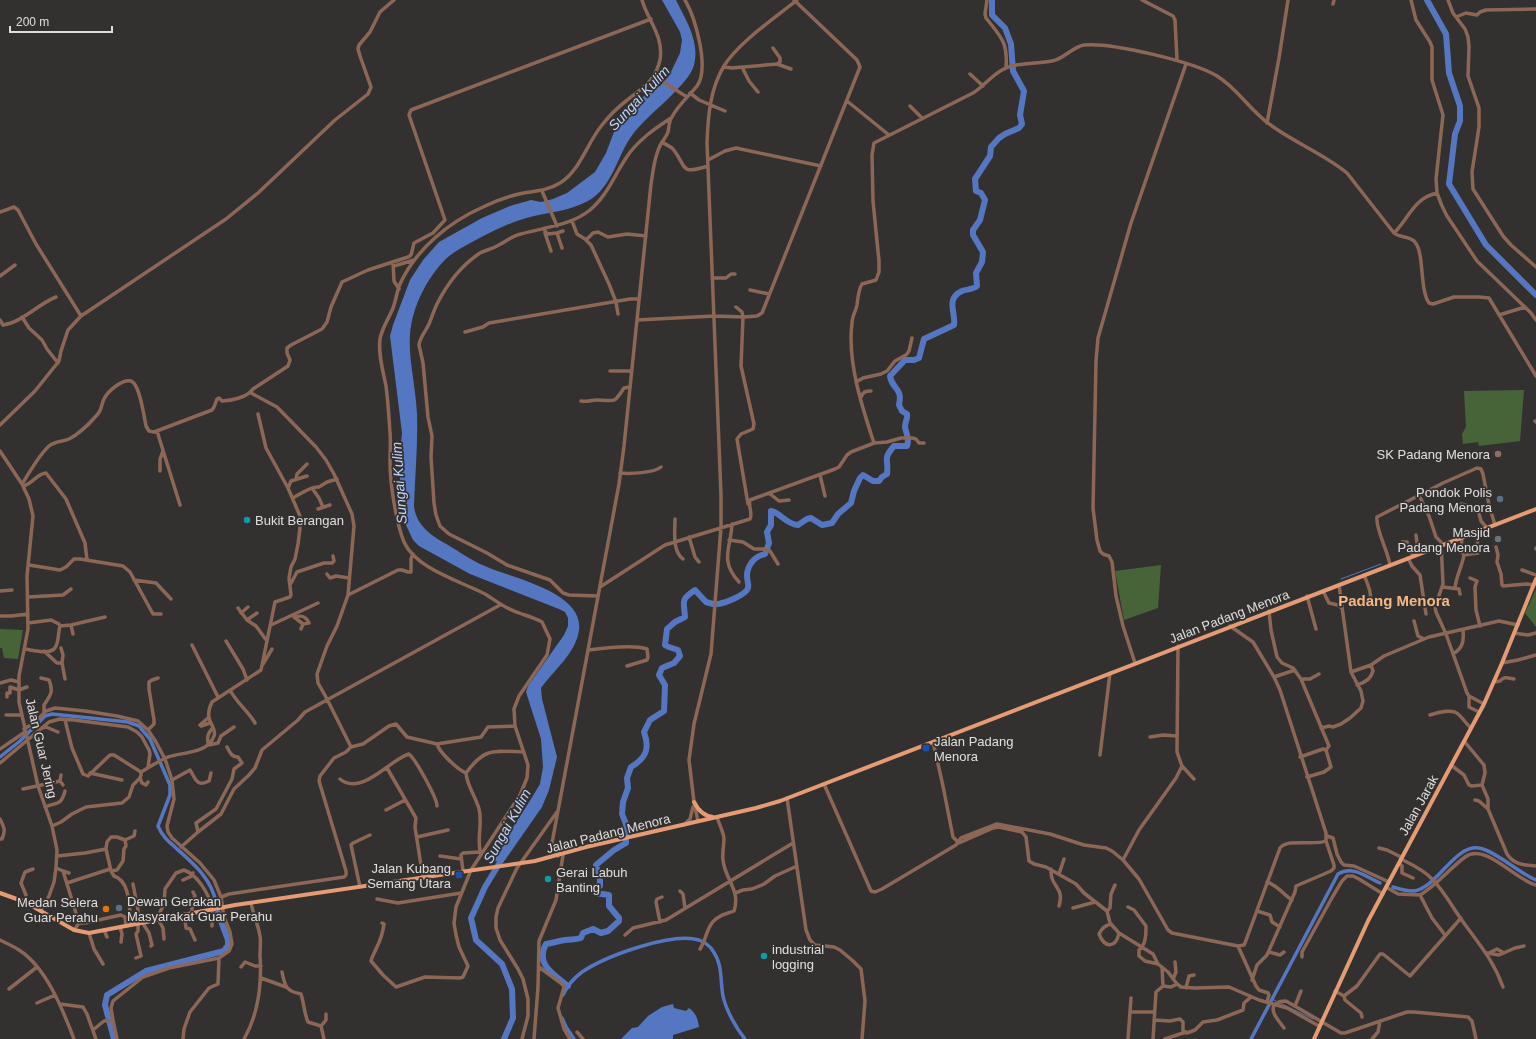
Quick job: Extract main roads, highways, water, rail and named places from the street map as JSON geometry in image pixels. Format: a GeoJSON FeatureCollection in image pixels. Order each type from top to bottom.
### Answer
{"type":"FeatureCollection","features":[{"type":"Feature","properties":{"kind":"main road","name":"Jalan Padang Menora"},"geometry":{"type":"LineString","coordinates":[[0,893],[25,902],[41,910],[74,930],[89,932],[222,907],[522,863],[558,856],[634,836],[756,808],[824,784],[1536,508]]}},
{"type":"Feature","properties":{"kind":"main road","name":"Jalan Jarak"},"geometry":{"type":"LineString","coordinates":[[1314,1039],[1368,921],[1484,704],[1536,579]]}},
{"type":"Feature","properties":{"kind":"main road"},"geometry":{"type":"LineString","coordinates":[[694,802],[697,809],[703,814],[710,817],[717,817]]}},
{"type":"Feature","properties":{"kind":"water"},"geometry":{"type":"Polygon","coordinates":[[[662,0],[676,0],[684,16],[694,39],[694,65],[691,73],[684,82],[639,126],[627,142],[603,188],[596,195],[582,204],[510,223],[454,252],[442,263],[428,281],[417,303],[412,319],[410,349],[417,414],[414,506],[415,513],[421,525],[442,542],[475,562],[544,588],[558,596],[570,606],[577,617],[579,630],[574,646],[569,654],[541,688],[542,699],[557,757],[549,790],[542,807],[505,860],[491,862],[540,784],[543,767],[541,739],[526,692],[528,686],[564,635],[568,626],[568,618],[565,612],[559,609],[470,574],[419,546],[413,540],[406,525],[400,485],[402,433],[390,336],[410,280],[423,260],[439,242],[482,218],[510,206],[531,200],[541,202],[567,193],[595,172],[606,153],[621,119],[653,88],[660,86],[669,76],[680,53],[682,40],[680,32],[662,0]]]}},
{"type":"Feature","properties":{"kind":"water"},"geometry":{"type":"Polygon","coordinates":[[[673,1004],[674,1008],[686,1011],[689,1008],[696,1016],[699,1027],[673,1035],[673,1039],[621,1039],[632,1028],[638,1027],[648,1016],[662,1007],[673,1004]]]}},
{"type":"Feature","properties":{"kind":"waterway"},"geometry":{"type":"LineString","coordinates":[[718,604],[739,596],[748,588],[748,568],[755,559],[765,554],[769,543],[767,532],[771,525],[771,511],[777,513],[790,523],[798,525],[811,518],[822,525],[832,523],[838,514],[851,503],[854,491],[860,478],[863,475],[873,481],[879,481],[887,474],[887,457],[890,451],[894,446],[907,446],[908,438],[905,427],[907,414],[902,411],[899,405],[900,395],[891,381],[890,376],[905,360],[914,360],[919,358],[924,339],[954,325],[952,306],[954,298],[962,291],[972,289],[977,286],[976,273],[982,262],[983,252],[973,235],[973,230],[980,220],[985,200],[981,193],[976,191],[975,179],[990,156],[991,147],[999,138],[1019,128],[1022,124],[1020,115],[1024,91],[1013,71],[1011,44],[1005,28],[992,15],[992,0]]}},
{"type":"Feature","properties":{"kind":"waterway"},"geometry":{"type":"LineString","coordinates":[[1427,0],[1446,34],[1449,73],[1460,106],[1460,121],[1455,134],[1449,184],[1486,245],[1536,295]]}},
{"type":"Feature","properties":{"kind":"waterway"},"geometry":{"type":"LineString","coordinates":[[1341,579],[1381,564]]}},
{"type":"Feature","properties":{"kind":"waterway"},"geometry":{"type":"LineString","coordinates":[[568,986],[547,968],[544,963],[543,951],[546,944],[562,940],[581,938],[583,933],[593,929],[601,933],[608,931],[619,921],[619,918],[609,906],[609,895],[595,893],[594,887],[600,886],[596,865],[614,850],[626,843],[626,824],[622,814],[623,802],[628,788],[627,778],[631,767],[640,760],[645,752],[647,743],[644,732],[650,720],[664,711],[665,685],[659,675],[662,668],[674,663],[680,656],[678,650],[665,645],[667,629],[675,622],[685,617],[684,601],[687,596],[695,590],[706,602],[713,604]]}},
{"type":"Feature","properties":{"kind":"waterway"},"geometry":{"type":"LineString","coordinates":[[0,757],[20,741],[45,716],[52,714],[128,722],[139,726],[150,739],[170,785],[170,795],[158,826],[161,833],[201,872],[214,894],[216,903]]}},
{"type":"Feature","properties":{"kind":"waterway"},"geometry":{"type":"LineString","coordinates":[[1393,887],[1414,891],[1423,888],[1462,852],[1479,848],[1492,853],[1536,880]]}},
{"type":"Feature","properties":{"kind":"waterway","name":"Sungai Kulim"},"geometry":{"type":"LineString","coordinates":[[504,1039],[513,1018],[512,989],[502,964],[476,940],[471,918],[485,887],[505,854]]}},
{"type":"Feature","properties":{"kind":"waterway"},"geometry":{"type":"LineString","coordinates":[[1251,1039],[1338,874],[1354,871],[1380,883]]}},
{"type":"Feature","properties":{"kind":"waterway"},"geometry":{"type":"LineString","coordinates":[[114,1039],[105,1005],[107,995],[146,971],[224,951],[228,945],[228,940],[218,913]]}},
{"type":"Feature","properties":{"kind":"waterway"},"geometry":{"type":"LineString","coordinates":[[563,995],[576,977],[582,972],[606,959],[656,942],[687,938],[699,940],[709,946],[716,956],[720,967],[722,990],[726,1007],[738,1030],[745,1039]]}},
{"type":"Feature","properties":{"kind":"waterway"},"geometry":{"type":"LineString","coordinates":[[1272,999],[1276,1001]]}},
{"type":"Feature","properties":{"kind":"waterway"},"geometry":{"type":"LineString","coordinates":[[1280,1003],[1313,1019]]}},
{"type":"Feature","properties":{"kind":"waterway"},"geometry":{"type":"LineString","coordinates":[[562,1018],[574,1039]]}},
{"type":"Feature","properties":{"kind":"place","name":"SK Padang Menora"},"geometry":{"type":"Point","coordinates":[1498,454]}},
{"type":"Feature","properties":{"kind":"place","name":"Pondok Polis Padang Menora"},"geometry":{"type":"Point","coordinates":[1500,499]}},
{"type":"Feature","properties":{"kind":"place","name":"Bukit Berangan"},"geometry":{"type":"Point","coordinates":[247,520]}},
{"type":"Feature","properties":{"kind":"place","name":"Masjid Padang Menora"},"geometry":{"type":"Point","coordinates":[1498,539]}},
{"type":"Feature","properties":{"kind":"place","name":"Jalan Padang Menora"},"geometry":{"type":"Point","coordinates":[926,748]}},
{"type":"Feature","properties":{"kind":"place","name":"Jalan Kubang Semang Utara"},"geometry":{"type":"Point","coordinates":[459,875]}},
{"type":"Feature","properties":{"kind":"place","name":"Gerai Labuh Banting"},"geometry":{"type":"Point","coordinates":[548,879]}},
{"type":"Feature","properties":{"kind":"place","name":"Dewan Gerakan Masyarakat Guar Perahu"},"geometry":{"type":"Point","coordinates":[119,908]}},
{"type":"Feature","properties":{"kind":"place","name":"Medan Selera Guar Perahu"},"geometry":{"type":"Point","coordinates":[106,909]}},
{"type":"Feature","properties":{"kind":"place","name":"industrial logging"},"geometry":{"type":"Point","coordinates":[764,956]}},
{"type":"Feature","properties":{"kind":"district","name":"Padang Menora"},"geometry":{"type":"Point","coordinates":[1394,601]}}]}
